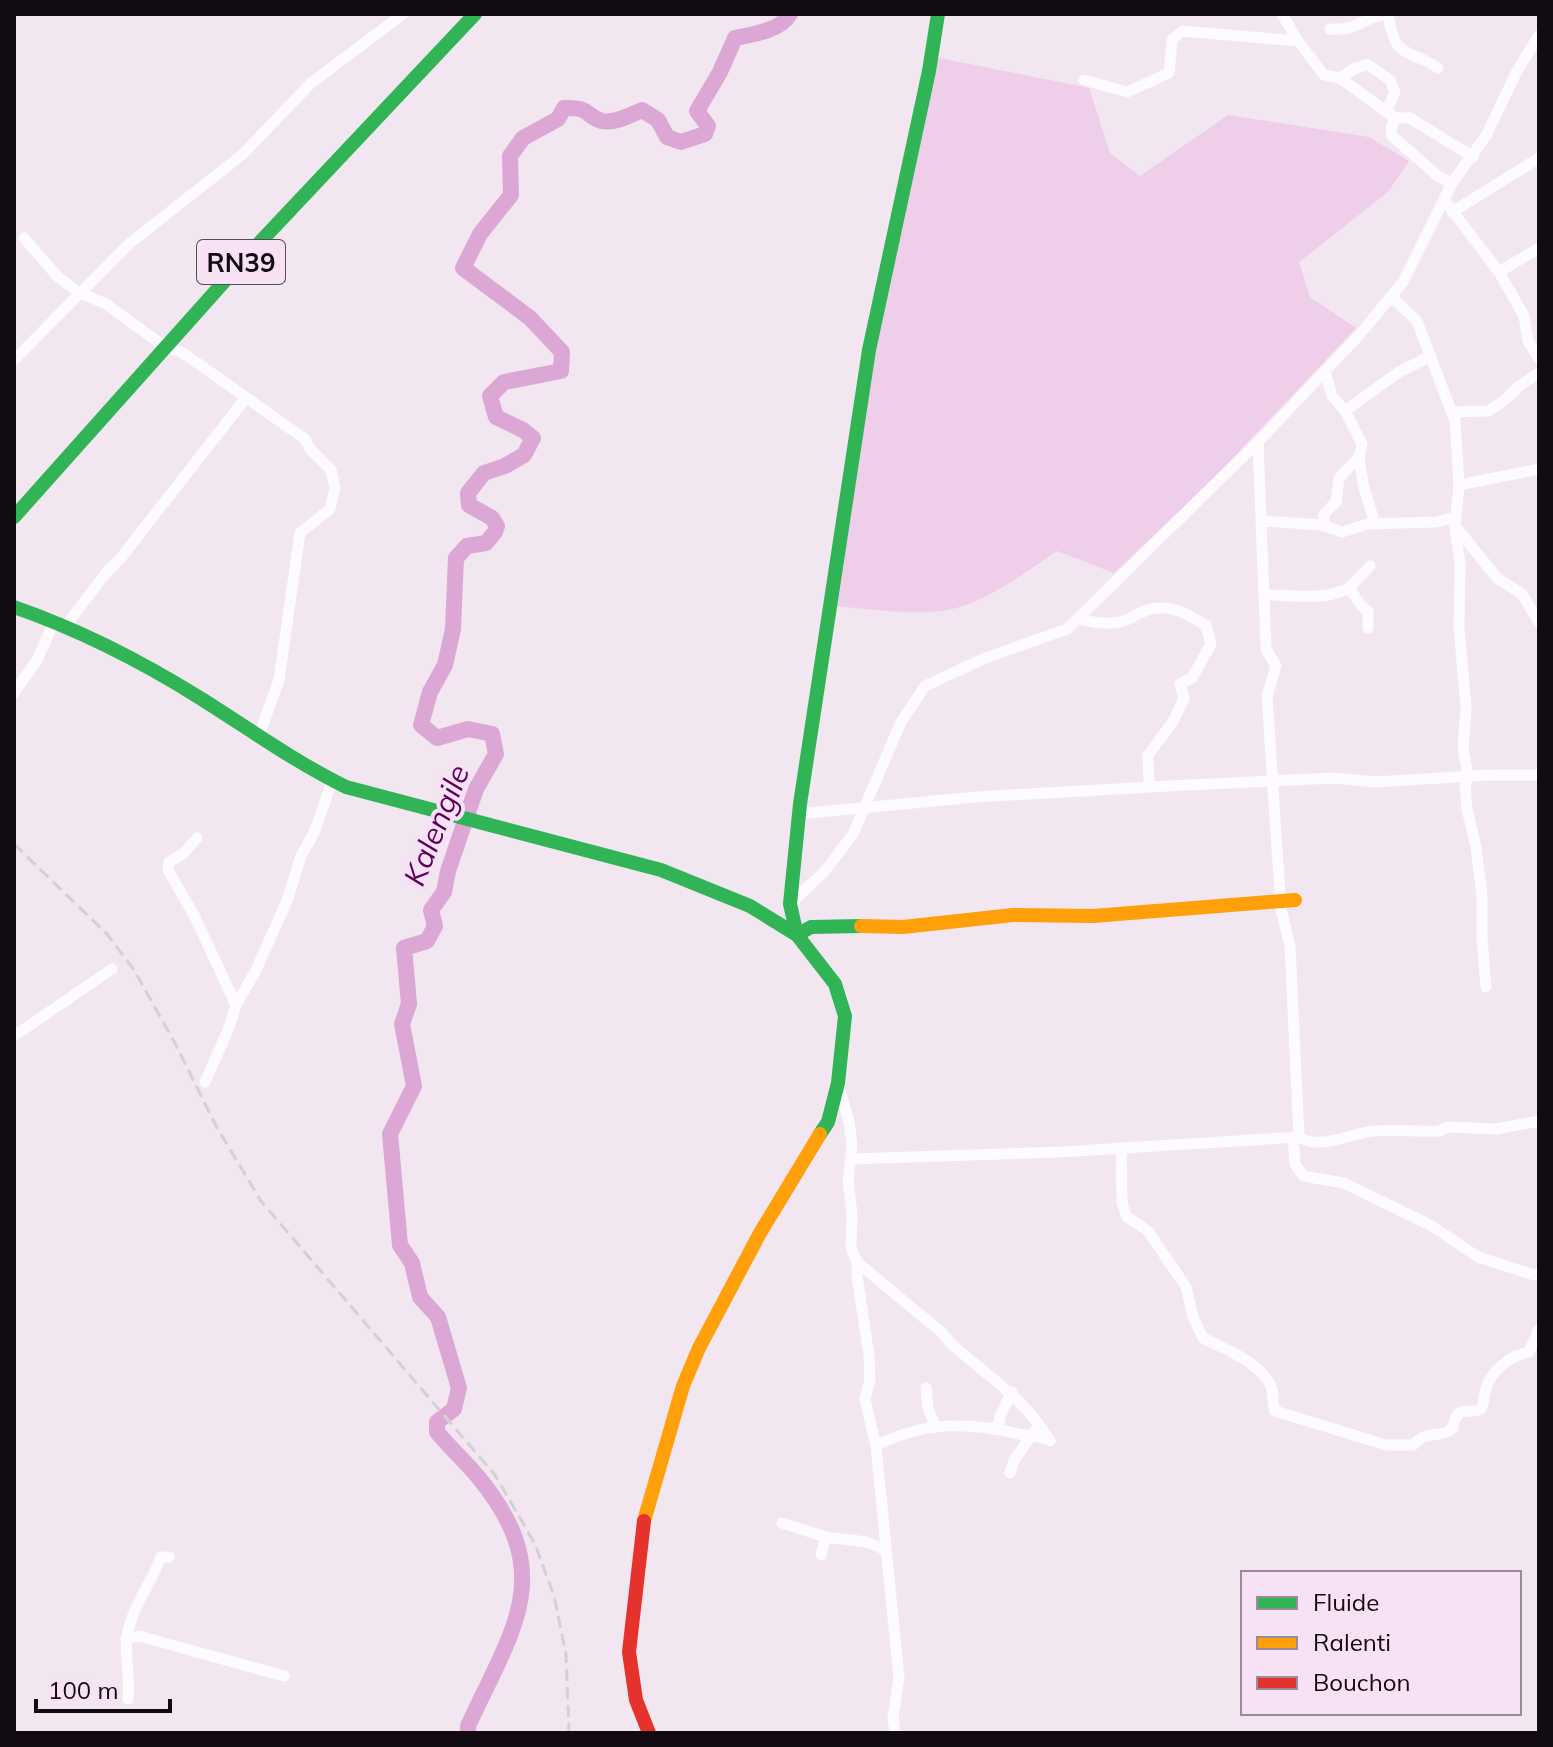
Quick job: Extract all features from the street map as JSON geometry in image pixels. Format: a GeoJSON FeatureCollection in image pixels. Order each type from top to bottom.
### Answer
{"type":"FeatureCollection","features":[{"type":"Feature","properties":{"kind":"main road","name":"RN39"},"geometry":{"type":"LineString","coordinates":[[14,517],[247,256],[475,14]]}},
{"type":"Feature","properties":{"kind":"main road"},"geometry":{"type":"LineString","coordinates":[[797,935],[790,904],[798,814],[869,350],[929,71],[938,14]]}},
{"type":"Feature","properties":{"kind":"main road"},"geometry":{"type":"LineString","coordinates":[[14,607],[61,622],[109,644],[346,787],[661,870],[750,906],[797,935],[835,984],[845,1016],[838,1083],[828,1122],[760,1233],[699,1348],[683,1386],[644,1521],[629,1652],[636,1700],[649,1733]]}},
{"type":"Feature","properties":{"kind":"main road"},"geometry":{"type":"LineString","coordinates":[[797,935],[811,927],[822,926],[903,927],[1013,915],[1093,916],[1288,900]]}},
{"type":"Feature","properties":{"kind":"street"},"geometry":{"type":"LineString","coordinates":[[14,360],[78,292],[129,244],[243,154],[310,84],[403,14]]}},
{"type":"Feature","properties":{"kind":"street"},"geometry":{"type":"LineString","coordinates":[[1282,14],[1324,75],[1340,78],[1391,115],[1410,118],[1473,157]]}},
{"type":"Feature","properties":{"kind":"street"},"geometry":{"type":"LineString","coordinates":[[1330,29],[1347,30],[1378,15],[1389,14],[1391,34],[1399,49],[1438,68]]}},
{"type":"Feature","properties":{"kind":"street"},"geometry":{"type":"LineString","coordinates":[[1084,80],[1127,92],[1169,73],[1172,40],[1182,31],[1298,41]]}},
{"type":"Feature","properties":{"kind":"street"},"geometry":{"type":"LineString","coordinates":[[790,904],[825,871],[853,834],[901,722],[925,686],[983,659],[1067,629],[1258,442],[1391,296],[1403,282],[1448,206],[1452,183],[1473,157],[1516,73],[1538,38]]}},
{"type":"Feature","properties":{"kind":"street"},"geometry":{"type":"LineString","coordinates":[[1340,78],[1367,64],[1390,80],[1395,92],[1391,115],[1392,136],[1438,176],[1452,183]]}},
{"type":"Feature","properties":{"kind":"street"},"geometry":{"type":"LineString","coordinates":[[1448,206],[1539,158]]}},
{"type":"Feature","properties":{"kind":"street"},"geometry":{"type":"LineString","coordinates":[[1448,206],[1499,272],[1524,316],[1528,341],[1539,359]]}},
{"type":"Feature","properties":{"kind":"street"},"geometry":{"type":"LineString","coordinates":[[24,238],[57,276],[78,292],[106,304],[165,347],[183,353],[245,399],[293,428],[331,470],[335,488],[330,509],[300,533],[279,680],[259,735]]}},
{"type":"Feature","properties":{"kind":"street"},"geometry":{"type":"LineString","coordinates":[[1499,272],[1539,248]]}},
{"type":"Feature","properties":{"kind":"street"},"geometry":{"type":"LineString","coordinates":[[1391,296],[1417,321],[1455,421],[1459,485],[1456,521],[1460,565],[1459,627],[1466,708],[1463,747],[1468,776],[1465,787],[1482,894],[1486,987]]}},
{"type":"Feature","properties":{"kind":"street"},"geometry":{"type":"LineString","coordinates":[[1345,411],[1399,372],[1431,356]]}},
{"type":"Feature","properties":{"kind":"street"},"geometry":{"type":"LineString","coordinates":[[1325,371],[1332,396],[1345,411],[1362,444],[1359,457],[1363,484],[1375,524]]}},
{"type":"Feature","properties":{"kind":"street"},"geometry":{"type":"LineString","coordinates":[[1452,412],[1489,411],[1539,373]]}},
{"type":"Feature","properties":{"kind":"street"},"geometry":{"type":"LineString","coordinates":[[14,693],[61,622],[245,399]]}},
{"type":"Feature","properties":{"kind":"street"},"geometry":{"type":"LineString","coordinates":[[1258,442],[1266,649],[1276,666],[1267,696],[1272,781],[1288,900],[1295,1164],[1303,1176],[1344,1183],[1432,1226],[1478,1257],[1534,1275],[1539,1273]]}},
{"type":"Feature","properties":{"kind":"street"},"geometry":{"type":"LineString","coordinates":[[1324,526],[1324,514],[1336,502],[1339,478],[1359,457]]}},
{"type":"Feature","properties":{"kind":"street"},"geometry":{"type":"LineString","coordinates":[[1459,485],[1539,469]]}},
{"type":"Feature","properties":{"kind":"street"},"geometry":{"type":"LineString","coordinates":[[1262,521],[1324,526],[1342,532],[1375,524],[1456,521]]}},
{"type":"Feature","properties":{"kind":"street"},"geometry":{"type":"LineString","coordinates":[[1456,521],[1497,578],[1522,594],[1539,622]]}},
{"type":"Feature","properties":{"kind":"street"},"geometry":{"type":"LineString","coordinates":[[1264,595],[1291,594],[1313,598],[1349,588],[1370,566]]}},
{"type":"Feature","properties":{"kind":"street"},"geometry":{"type":"LineString","coordinates":[[1349,588],[1368,611],[1368,628]]}},
{"type":"Feature","properties":{"kind":"street"},"geometry":{"type":"LineString","coordinates":[[1079,618],[1112,623],[1128,619],[1141,610],[1165,608],[1180,610],[1206,625],[1211,644],[1192,678],[1180,684],[1184,699],[1172,723],[1148,755],[1149,787]]}},
{"type":"Feature","properties":{"kind":"street"},"geometry":{"type":"LineString","coordinates":[[798,814],[976,797],[1149,787],[1334,778],[1375,782],[1539,775]]}},
{"type":"Feature","properties":{"kind":"street"},"geometry":{"type":"LineString","coordinates":[[205,1082],[236,1005],[255,972],[287,901],[301,856],[315,831],[332,781]]}},
{"type":"Feature","properties":{"kind":"street"},"geometry":{"type":"LineString","coordinates":[[197,838],[183,854],[169,862],[168,870],[194,915],[236,1005]]}},
{"type":"Feature","properties":{"kind":"street"},"geometry":{"type":"LineString","coordinates":[[14,1036],[112,969]]}},
{"type":"Feature","properties":{"kind":"street"},"geometry":{"type":"LineString","coordinates":[[838,1083],[849,1122],[851,1248],[857,1262],[869,1356],[870,1379],[865,1399],[876,1446],[899,1678],[893,1717],[895,1733]]}},
{"type":"Feature","properties":{"kind":"street"},"geometry":{"type":"LineString","coordinates":[[851,1159],[1296,1137],[1316,1142],[1374,1131],[1439,1131],[1447,1127],[1496,1129],[1539,1121]]}},
{"type":"Feature","properties":{"kind":"street"},"geometry":{"type":"LineString","coordinates":[[1121,1148],[1122,1203],[1127,1217],[1148,1231],[1186,1287],[1193,1317],[1203,1338],[1231,1350],[1265,1376],[1273,1390],[1275,1411],[1386,1445],[1413,1445],[1423,1436],[1447,1432],[1460,1413],[1483,1407],[1489,1379],[1502,1364],[1518,1354],[1529,1352],[1539,1329]]}},
{"type":"Feature","properties":{"kind":"street"},"geometry":{"type":"LineString","coordinates":[[857,1262],[1012,1392],[1050,1441],[1033,1434],[984,1426]]}},
{"type":"Feature","properties":{"kind":"street"},"geometry":{"type":"LineString","coordinates":[[926,1388],[928,1409],[936,1427]]}},
{"type":"Feature","properties":{"kind":"street"},"geometry":{"type":"LineString","coordinates":[[876,1446],[900,1433],[944,1425],[998,1429],[1000,1416],[1012,1392]]}},
{"type":"Feature","properties":{"kind":"street"},"geometry":{"type":"LineString","coordinates":[[1010,1473],[1014,1460],[1039,1423]]}},
{"type":"Feature","properties":{"kind":"street"},"geometry":{"type":"LineString","coordinates":[[782,1523],[826,1537],[866,1542],[886,1550]]}},
{"type":"Feature","properties":{"kind":"street"},"geometry":{"type":"LineString","coordinates":[[821,1555],[826,1537]]}},
{"type":"Feature","properties":{"kind":"street"},"geometry":{"type":"LineString","coordinates":[[128,1699],[128,1630],[147,1582],[156,1572],[161,1557],[169,1557]]}},
{"type":"Feature","properties":{"kind":"street"},"geometry":{"type":"LineString","coordinates":[[126,1639],[139,1636],[284,1676]]}},
{"type":"Feature","properties":{"kind":"shaded area"},"geometry":{"type":"Polygon","coordinates":[[[935,57],[1089,88],[1110,153],[1140,176],[1228,115],[1369,137],[1409,161],[1388,192],[1299,262],[1310,297],[1356,328],[1217,475],[1114,573],[1057,551],[991,594],[948,610],[906,612],[835,606],[873,350],[935,57]]]}},
{"type":"Feature","properties":{"kind":"waterway","name":"Kalengile"},"geometry":{"type":"LineString","coordinates":[[468,1733],[468,1726],[512,1630],[520,1602],[522,1573],[517,1544],[503,1512],[479,1478],[437,1432],[437,1422],[454,1409],[459,1388],[438,1317],[420,1297],[412,1263],[400,1245],[390,1134],[414,1086],[402,1024],[409,1004],[404,948],[427,941],[435,926],[431,910],[444,892],[448,871],[476,789],[496,754],[492,734],[468,729],[437,738],[421,725],[430,692],[445,665],[453,629],[456,558],[467,546],[486,543],[497,526],[492,518],[469,505],[468,493],[484,473],[524,455],[533,438],[496,417],[490,396],[504,382],[561,371],[562,352],[530,318],[463,268],[480,234],[511,195],[510,156],[523,138],[558,119],[564,108],[583,110],[607,122],[642,110],[658,120],[667,137],[681,142],[705,134],[708,126],[697,111],[735,38],[773,28],[790,14]]}},
{"type":"Feature","properties":{"kind":"railway"},"geometry":{"type":"LineString","coordinates":[[14,844],[107,934],[134,970],[216,1126],[261,1201],[495,1475],[535,1544],[554,1596],[566,1654],[569,1733]]}},
{"type":"Feature","properties":{"kind":"traffic: fast"},"geometry":{"type":"LineString","coordinates":[[14,517],[247,256],[475,14]]}},
{"type":"Feature","properties":{"kind":"traffic: fast"},"geometry":{"type":"LineString","coordinates":[[861,926],[811,927],[797,935],[790,904],[800,804],[869,350],[929,71],[938,14]]}},
{"type":"Feature","properties":{"kind":"traffic: fast"},"geometry":{"type":"LineString","coordinates":[[14,607],[133,659],[346,787],[661,870],[750,906],[797,935],[835,984],[845,1016],[838,1083],[828,1122],[820,1134]]}},
{"type":"Feature","properties":{"kind":"traffic: slow"},"geometry":{"type":"LineString","coordinates":[[861,926],[903,927],[1013,915],[1093,916],[1295,900]]}},
{"type":"Feature","properties":{"kind":"traffic: slow"},"geometry":{"type":"LineString","coordinates":[[644,1521],[683,1386],[699,1348],[760,1233],[820,1134]]}},
{"type":"Feature","properties":{"kind":"traffic: jam"},"geometry":{"type":"LineString","coordinates":[[644,1521],[629,1652],[636,1700],[649,1733]]}}]}
